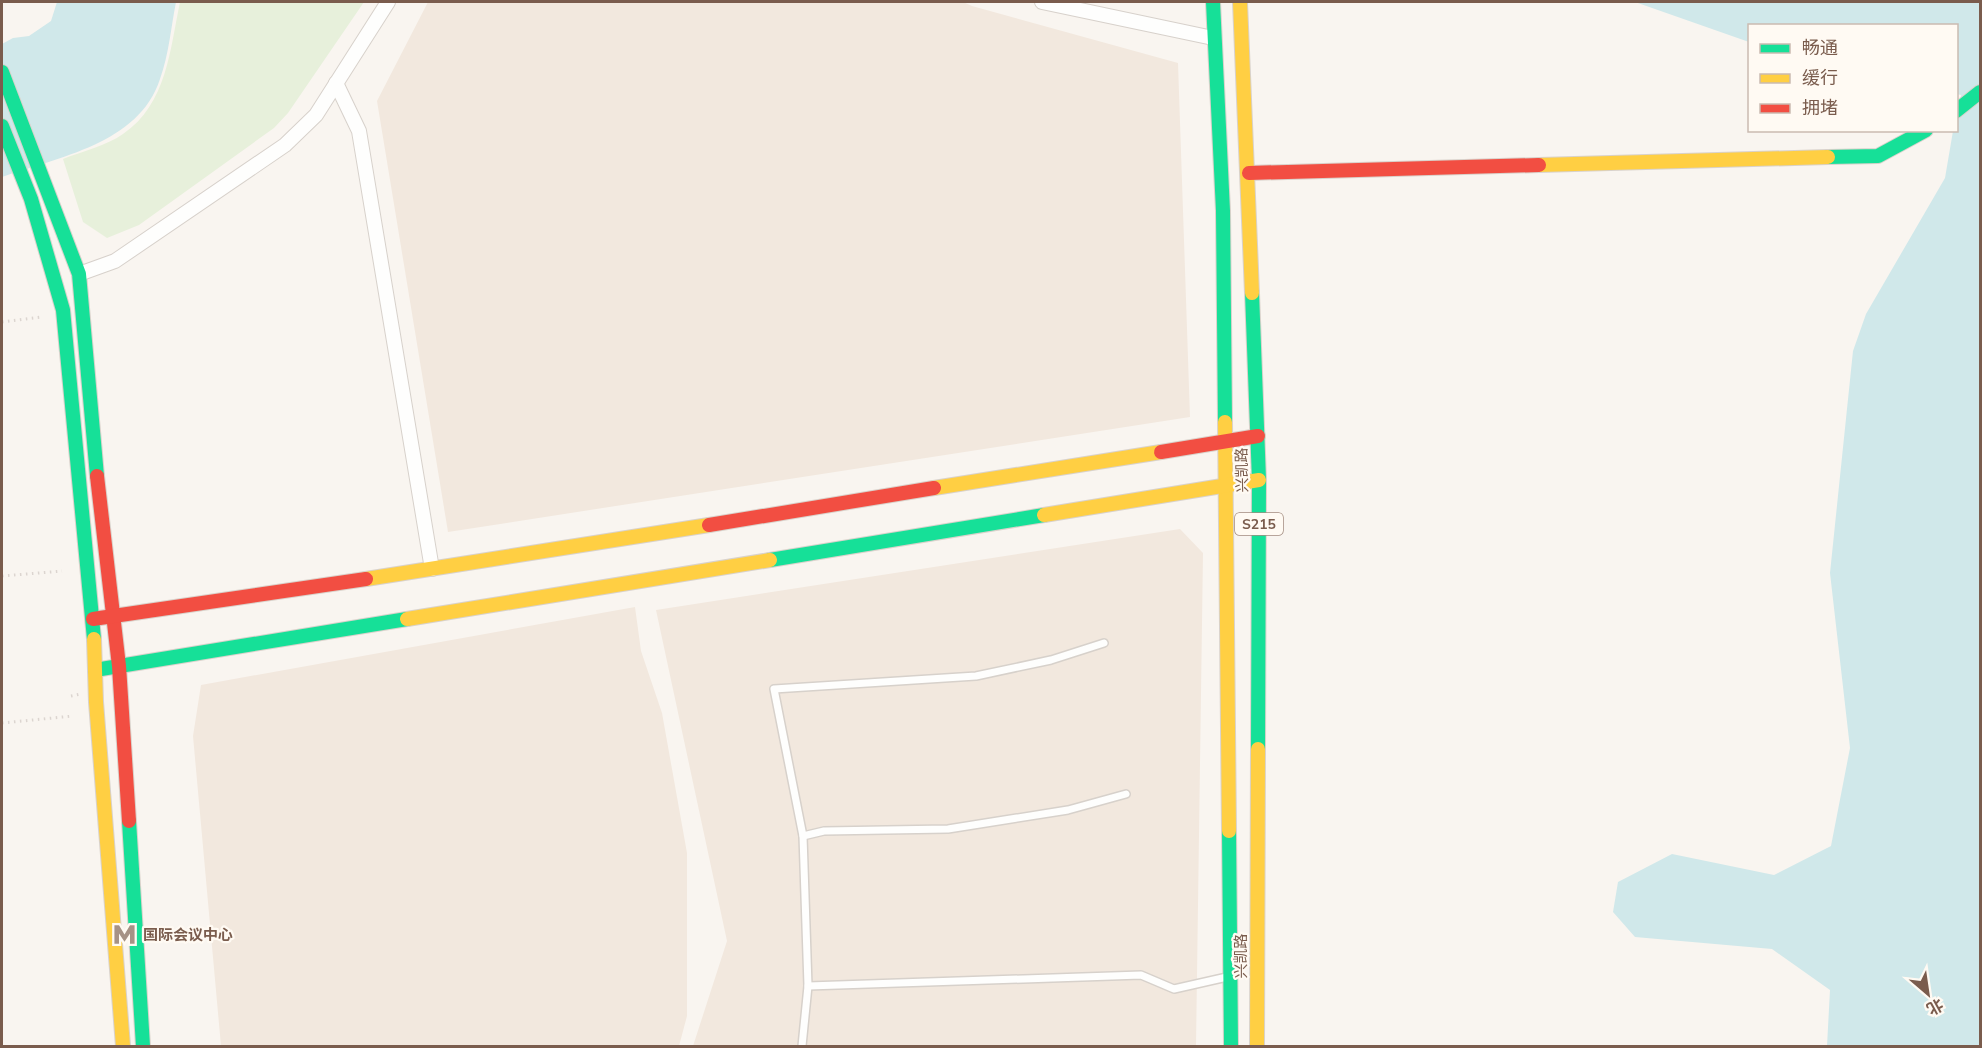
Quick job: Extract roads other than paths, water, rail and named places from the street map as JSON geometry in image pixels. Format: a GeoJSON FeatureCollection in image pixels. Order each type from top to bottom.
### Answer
{"type":"FeatureCollection","features":[{"type":"Feature","properties":{"kind":"street"},"geometry":{"type":"LineString","coordinates":[[79,274],[115,261],[285,145],[316,115],[388,2]]}},
{"type":"Feature","properties":{"kind":"street"},"geometry":{"type":"LineString","coordinates":[[1042,2],[1213,38]]}},
{"type":"Feature","properties":{"kind":"street","name":"兴凯路"},"geometry":{"type":"LineString","coordinates":[[1213,2],[1223,212],[1231,1047]]}},
{"type":"Feature","properties":{"kind":"street","name":"兴凯路"},"geometry":{"type":"LineString","coordinates":[[1240,2],[1249,173],[1259,480],[1257,1047]]}},
{"type":"Feature","properties":{"kind":"street"},"geometry":{"type":"LineString","coordinates":[[2,72],[79,274],[93,445],[119,666],[143,1047]]}},
{"type":"Feature","properties":{"kind":"street"},"geometry":{"type":"LineString","coordinates":[[336,83],[359,131],[432,569]]}},
{"type":"Feature","properties":{"kind":"street"},"geometry":{"type":"LineString","coordinates":[[1958,110],[1980,92]]}},
{"type":"Feature","properties":{"kind":"street"},"geometry":{"type":"LineString","coordinates":[[2,126],[31,198],[63,310],[93,619],[94,670],[123,1047]]}},
{"type":"Feature","properties":{"kind":"street"},"geometry":{"type":"LineString","coordinates":[[1249,173],[1878,156],[1922,132]]}},
{"type":"Feature","properties":{"kind":"street"},"geometry":{"type":"LineString","coordinates":[[93,619],[432,569],[1258,436]]}},
{"type":"Feature","properties":{"kind":"street"},"geometry":{"type":"LineString","coordinates":[[94,670],[1259,480]]}},
{"type":"Feature","properties":{"kind":"lane"},"geometry":{"type":"LineString","coordinates":[[802,1047],[808,986],[803,836],[774,689],[976,676],[1051,660],[1104,643]]}},
{"type":"Feature","properties":{"kind":"lane"},"geometry":{"type":"LineString","coordinates":[[803,836],[824,831],[948,829],[1068,810],[1126,794]]}},
{"type":"Feature","properties":{"kind":"lane"},"geometry":{"type":"LineString","coordinates":[[808,986],[1141,975],[1174,989],[1231,976]]}},
{"type":"Feature","properties":{"kind":"water"},"geometry":{"type":"Polygon","coordinates":[[[57,2],[176,2],[163,70],[149,101],[134,119],[116,133],[71,154],[2,177],[2,44],[13,38],[29,36],[51,21],[57,2]]]}},
{"type":"Feature","properties":{"kind":"water"},"geometry":{"type":"Polygon","coordinates":[[[1635,2],[1980,2],[1980,1046],[1827,1046],[1830,990],[1772,949],[1635,937],[1613,912],[1618,882],[1672,854],[1774,875],[1831,846],[1850,748],[1830,573],[1853,351],[1866,314],[1945,178],[1953,132],[1958,132],[1961,95],[1958,94],[1958,24],[1748,24],[1748,42],[1635,2]]]}},
{"type":"Feature","properties":{"kind":"place","name":"国际会议中心"},"geometry":{"type":"Point","coordinates":[125,935]}}]}
